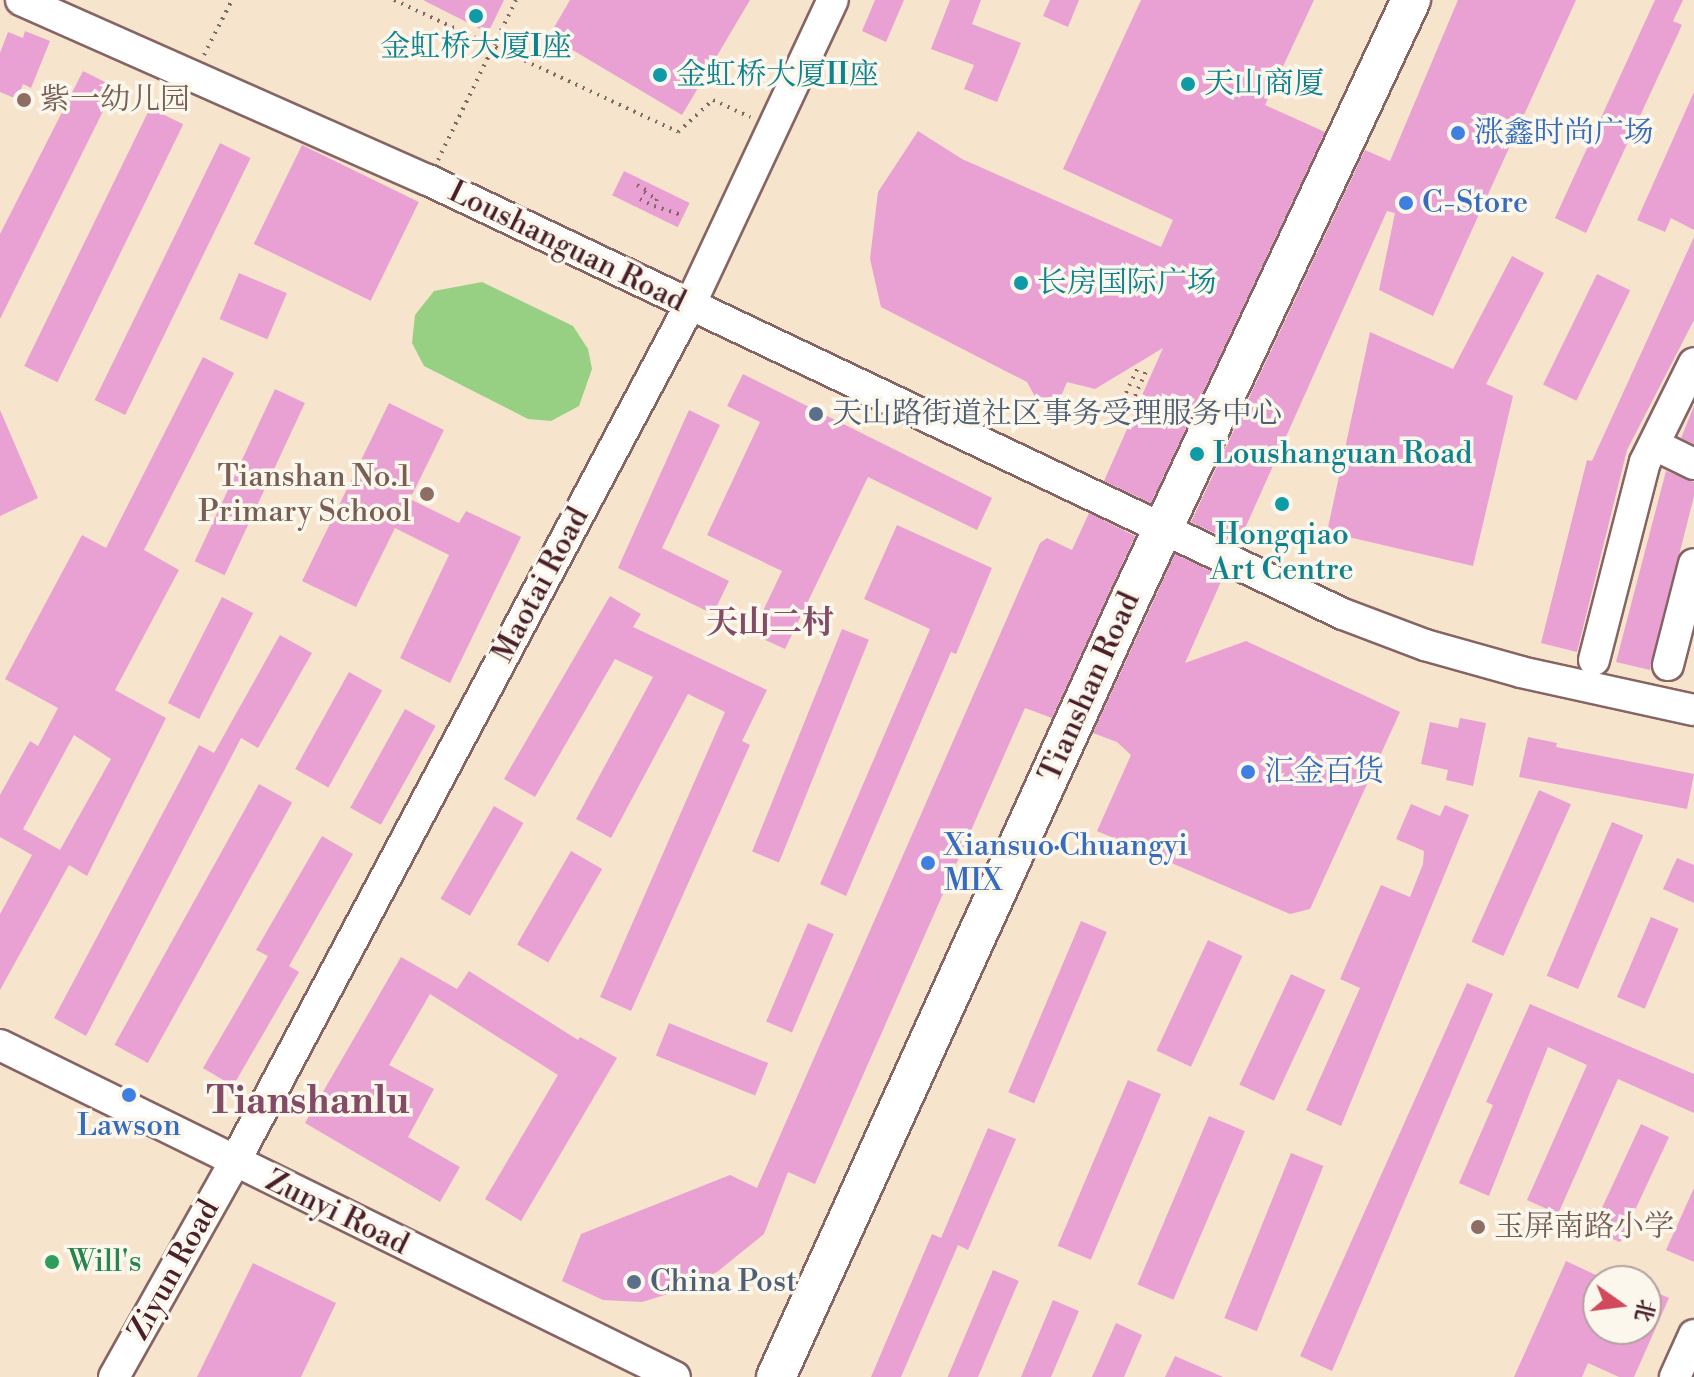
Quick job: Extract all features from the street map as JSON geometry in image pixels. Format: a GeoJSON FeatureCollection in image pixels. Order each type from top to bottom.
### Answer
{"type":"FeatureCollection","features":[{"type":"Feature","properties":{"kind":"main road","name":"Tianshan Road"},"geometry":{"type":"LineString","coordinates":[[776,1377],[1164,525],[1411,0]]}},
{"type":"Feature","properties":{"kind":"street","name":"Loushanguan Road"},"geometry":{"type":"LineString","coordinates":[[21,0],[428,180],[689,307],[1164,525],[1343,614],[1425,645],[1521,672],[1694,710]]}},
{"type":"Feature","properties":{"kind":"street","name":"Maotai Road"},"geometry":{"type":"LineString","coordinates":[[234,1163],[689,307],[833,0]]}},
{"type":"Feature","properties":{"kind":"street"},"geometry":{"type":"LineString","coordinates":[[1594,660],[1645,462],[1657,446],[1694,363]]}},
{"type":"Feature","properties":{"kind":"street"},"geometry":{"type":"LineString","coordinates":[[1657,446],[1694,464]]}},
{"type":"Feature","properties":{"kind":"street"},"geometry":{"type":"LineString","coordinates":[[1668,665],[1694,564]]}},
{"type":"Feature","properties":{"kind":"street","name":"Zunyi Road"},"geometry":{"type":"LineString","coordinates":[[0,1045],[234,1163],[675,1377]]}},
{"type":"Feature","properties":{"kind":"street","name":"Ziyun Road"},"geometry":{"type":"LineString","coordinates":[[114,1377],[234,1163]]}},
{"type":"Feature","properties":{"kind":"street"},"geometry":{"type":"LineString","coordinates":[[1675,1377],[1694,1335]]}},
{"type":"Feature","properties":{"kind":"path"},"geometry":{"type":"LineString","coordinates":[[193,77],[232,0]]}},
{"type":"Feature","properties":{"kind":"path"},"geometry":{"type":"LineString","coordinates":[[394,0],[678,132],[713,100],[775,129]]}},
{"type":"Feature","properties":{"kind":"path"},"geometry":{"type":"LineString","coordinates":[[428,180],[516,0]]}},
{"type":"Feature","properties":{"kind":"path"},"geometry":{"type":"LineString","coordinates":[[637,185],[657,199],[654,206]]}},
{"type":"Feature","properties":{"kind":"path"},"geometry":{"type":"LineString","coordinates":[[634,194],[648,201]]}},
{"type":"Feature","properties":{"kind":"path"},"geometry":{"type":"LineString","coordinates":[[640,199],[684,216]]}},
{"type":"Feature","properties":{"kind":"path"},"geometry":{"type":"LineString","coordinates":[[1126,393],[1139,365]]}},
{"type":"Feature","properties":{"kind":"path"},"geometry":{"type":"LineString","coordinates":[[1135,396],[1147,369]]}},
{"type":"Feature","properties":{"kind":"green space"},"geometry":{"type":"Polygon","coordinates":[[[482,282],[573,326],[588,349],[592,369],[579,406],[551,421],[528,419],[424,366],[412,343],[415,315],[434,291],[482,282]]]}},
{"type":"Feature","properties":{"kind":"building","name":"金虹桥大厦I座"},"geometry":{"type":"Polygon","coordinates":[[[423,0],[504,0],[488,33],[423,0]]]}},
{"type":"Feature","properties":{"kind":"building","name":"金虹桥大厦II座"},"geometry":{"type":"Polygon","coordinates":[[[570,0],[750,0],[682,115],[549,36],[570,0]]]}},
{"type":"Feature","properties":{"kind":"building"},"geometry":{"type":"Polygon","coordinates":[[[875,0],[904,0],[886,42],[862,31],[875,0]]]}},
{"type":"Feature","properties":{"kind":"building"},"geometry":{"type":"Polygon","coordinates":[[[950,0],[981,0],[972,24],[1021,43],[997,102],[964,89],[974,65],[931,49],[950,0]]]}},
{"type":"Feature","properties":{"kind":"building"},"geometry":{"type":"Polygon","coordinates":[[[1050,0],[1079,0],[1068,27],[1043,16],[1050,0]]]}},
{"type":"Feature","properties":{"kind":"building"},"geometry":{"type":"Polygon","coordinates":[[[1141,0],[1314,0],[1265,105],[1325,132],[1151,503],[1104,481],[1163,348],[1095,389],[1067,382],[1062,394],[1037,400],[1027,382],[881,307],[870,259],[878,192],[918,131],[962,159],[1161,247],[1173,220],[1063,169],[1141,0]]]}},
{"type":"Feature","properties":{"kind":"building","name":"涨鑫时尚广场"},"geometry":{"type":"Polygon","coordinates":[[[1458,0],[1576,0],[1433,316],[1379,290],[1395,213],[1387,211],[1238,544],[1191,522],[1365,150],[1390,161],[1458,0]]]}},
{"type":"Feature","properties":{"kind":"building"},"geometry":{"type":"Polygon","coordinates":[[[1655,0],[1683,0],[1673,21],[1682,25],[1586,233],[1555,218],[1655,0]]]}},
{"type":"Feature","properties":{"kind":"building"},"geometry":{"type":"Polygon","coordinates":[[[25,31],[50,41],[31,88],[23,84],[17,99],[0,92],[0,53],[8,32],[23,38],[25,31]]]}},
{"type":"Feature","properties":{"kind":"building"},"geometry":{"type":"Polygon","coordinates":[[[83,71],[115,87],[0,319],[0,234],[83,71]]]}},
{"type":"Feature","properties":{"kind":"building"},"geometry":{"type":"Polygon","coordinates":[[[1694,92],[1694,230],[1671,218],[1665,232],[1637,220],[1694,92]]]}},
{"type":"Feature","properties":{"kind":"building"},"geometry":{"type":"Polygon","coordinates":[[[150,108],[183,124],[57,382],[24,366],[150,108]]]}},
{"type":"Feature","properties":{"kind":"building"},"geometry":{"type":"Polygon","coordinates":[[[220,143],[251,158],[125,415],[95,400],[220,143]]]}},
{"type":"Feature","properties":{"kind":"building"},"geometry":{"type":"Polygon","coordinates":[[[302,145],[419,202],[371,301],[254,244],[302,145]]]}},
{"type":"Feature","properties":{"kind":"building"},"geometry":{"type":"Polygon","coordinates":[[[624,171],[690,203],[678,227],[612,195],[624,171]]]}},
{"type":"Feature","properties":{"kind":"building"},"geometry":{"type":"Polygon","coordinates":[[[1694,237],[1694,320],[1627,450],[1577,652],[1541,643],[1587,460],[1592,461],[1694,237]]]}},
{"type":"Feature","properties":{"kind":"building"},"geometry":{"type":"Polygon","coordinates":[[[1512,256],[1544,273],[1486,384],[1513,396],[1473,566],[1327,532],[1370,332],[1453,369],[1512,256]]]}},
{"type":"Feature","properties":{"kind":"building"},"geometry":{"type":"Polygon","coordinates":[[[239,273],[287,293],[267,339],[219,319],[239,273]]]}},
{"type":"Feature","properties":{"kind":"building"},"geometry":{"type":"Polygon","coordinates":[[[1597,274],[1630,290],[1576,401],[1543,385],[1597,274]]]}},
{"type":"Feature","properties":{"kind":"building"},"geometry":{"type":"Polygon","coordinates":[[[203,357],[234,373],[144,550],[179,570],[115,690],[166,718],[87,876],[69,865],[0,990],[0,914],[32,855],[0,837],[0,795],[30,741],[38,746],[58,708],[5,679],[82,535],[106,548],[203,357]],[[74,735],[23,829],[60,850],[111,759],[74,735]]]}},
{"type":"Feature","properties":{"kind":"building"},"geometry":{"type":"Polygon","coordinates":[[[743,374],[992,498],[977,530],[868,477],[785,649],[752,634],[782,571],[707,535],[760,422],[727,406],[743,374]]]}},
{"type":"Feature","properties":{"kind":"building"},"geometry":{"type":"Polygon","coordinates":[[[275,389],[305,403],[225,575],[195,561],[275,389]]]}},
{"type":"Feature","properties":{"kind":"building"},"geometry":{"type":"Polygon","coordinates":[[[389,403],[444,430],[410,499],[459,523],[466,511],[521,537],[450,683],[400,658],[449,555],[395,528],[356,607],[302,581],[389,403]]]}},
{"type":"Feature","properties":{"kind":"building"},"geometry":{"type":"Polygon","coordinates":[[[1694,406],[1694,444],[1681,438],[1694,406]]]}},
{"type":"Feature","properties":{"kind":"building"},"geometry":{"type":"Polygon","coordinates":[[[0,410],[38,498],[0,516],[0,410]]]}},
{"type":"Feature","properties":{"kind":"building"},"geometry":{"type":"Polygon","coordinates":[[[689,410],[720,425],[662,548],[729,581],[713,614],[618,568],[689,410]]]}},
{"type":"Feature","properties":{"kind":"building"},"geometry":{"type":"Polygon","coordinates":[[[1666,471],[1694,482],[1694,496],[1650,670],[1616,662],[1666,471]]]}},
{"type":"Feature","properties":{"kind":"building"},"geometry":{"type":"Polygon","coordinates":[[[1089,513],[1135,536],[1052,718],[1025,708],[815,1184],[788,1172],[764,1234],[717,1272],[681,1290],[642,1302],[603,1300],[562,1281],[581,1234],[730,1175],[757,1188],[1040,543],[1047,538],[1072,550],[1089,513]]]}},
{"type":"Feature","properties":{"kind":"building"},"geometry":{"type":"Polygon","coordinates":[[[897,525],[992,568],[956,654],[951,652],[846,896],[820,884],[930,629],[864,599],[897,525]]]}},
{"type":"Feature","properties":{"kind":"building","name":"汇金百货"},"geometry":{"type":"Polygon","coordinates":[[[1175,554],[1223,577],[1185,663],[1246,641],[1400,712],[1310,909],[1290,914],[1097,831],[1131,755],[1117,742],[1093,733],[1175,554]]]}},
{"type":"Feature","properties":{"kind":"building"},"geometry":{"type":"Polygon","coordinates":[[[610,596],[641,614],[633,627],[767,690],[742,741],[750,745],[631,1011],[600,997],[725,712],[688,694],[611,838],[576,819],[653,677],[615,659],[535,797],[504,779],[610,596]]]}},
{"type":"Feature","properties":{"kind":"building"},"geometry":{"type":"Polygon","coordinates":[[[222,597],[253,613],[199,719],[168,703],[222,597]]]}},
{"type":"Feature","properties":{"kind":"building"},"geometry":{"type":"Polygon","coordinates":[[[842,629],[869,640],[779,862],[752,852],[842,629]]]}},
{"type":"Feature","properties":{"kind":"building"},"geometry":{"type":"Polygon","coordinates":[[[280,635],[312,653],[258,748],[241,738],[86,1036],[54,1018],[199,745],[214,753],[280,635]]]}},
{"type":"Feature","properties":{"kind":"building"},"geometry":{"type":"Polygon","coordinates":[[[349,672],[382,690],[328,788],[295,769],[349,672]]]}},
{"type":"Feature","properties":{"kind":"building"},"geometry":{"type":"Polygon","coordinates":[[[405,709],[436,726],[381,825],[350,808],[405,709]]]}},
{"type":"Feature","properties":{"kind":"building"},"geometry":{"type":"Polygon","coordinates":[[[1460,718],[1486,723],[1473,786],[1446,780],[1448,770],[1421,764],[1430,722],[1458,728],[1460,718]]]}},
{"type":"Feature","properties":{"kind":"building"},"geometry":{"type":"Polygon","coordinates":[[[1528,737],[1557,743],[1556,747],[1694,774],[1687,809],[1519,777],[1528,737]]]}},
{"type":"Feature","properties":{"kind":"building"},"geometry":{"type":"Polygon","coordinates":[[[259,784],[292,802],[148,1063],[115,1045],[259,784]]]}},
{"type":"Feature","properties":{"kind":"building"},"geometry":{"type":"Polygon","coordinates":[[[1539,790],[1571,804],[1503,956],[1471,942],[1539,790]]]}},
{"type":"Feature","properties":{"kind":"building"},"geometry":{"type":"Polygon","coordinates":[[[1411,804],[1440,816],[1445,805],[1469,815],[1341,1126],[1306,1110],[1360,988],[1340,979],[1381,885],[1410,897],[1423,864],[1424,851],[1396,839],[1411,804]]]}},
{"type":"Feature","properties":{"kind":"building"},"geometry":{"type":"Polygon","coordinates":[[[494,806],[523,823],[470,916],[440,899],[494,806]]]}},
{"type":"Feature","properties":{"kind":"building"},"geometry":{"type":"Polygon","coordinates":[[[1612,822],[1643,835],[1578,989],[1547,976],[1612,822]]]}},
{"type":"Feature","properties":{"kind":"building"},"geometry":{"type":"Polygon","coordinates":[[[322,836],[353,854],[289,966],[299,972],[233,1086],[203,1068],[268,956],[256,950],[322,836]]]}},
{"type":"Feature","properties":{"kind":"building"},"geometry":{"type":"Polygon","coordinates":[[[571,851],[602,869],[548,963],[517,945],[571,851]]]}},
{"type":"Feature","properties":{"kind":"building"},"geometry":{"type":"Polygon","coordinates":[[[1677,858],[1694,865],[1694,903],[1663,889],[1677,858]]]}},
{"type":"Feature","properties":{"kind":"building"},"geometry":{"type":"Polygon","coordinates":[[[1651,917],[1679,929],[1645,1009],[1617,997],[1651,917]]]}},
{"type":"Feature","properties":{"kind":"building"},"geometry":{"type":"Polygon","coordinates":[[[1081,921],[1107,932],[1034,1103],[1008,1092],[1081,921]]]}},
{"type":"Feature","properties":{"kind":"building"},"geometry":{"type":"Polygon","coordinates":[[[808,923],[834,934],[792,1032],[766,1021],[808,923]]]}},
{"type":"Feature","properties":{"kind":"building"},"geometry":{"type":"Polygon","coordinates":[[[1208,940],[1242,956],[1191,1067],[1156,1051],[1208,940]]]}},
{"type":"Feature","properties":{"kind":"building"},"geometry":{"type":"Polygon","coordinates":[[[401,957],[457,989],[469,971],[578,1040],[580,1037],[617,1058],[521,1221],[485,1199],[558,1075],[430,994],[389,1065],[434,1089],[408,1137],[460,1167],[440,1202],[305,1123],[401,957]]]}},
{"type":"Feature","properties":{"kind":"building"},"geometry":{"type":"Polygon","coordinates":[[[1291,974],[1325,990],[1274,1101],[1239,1085],[1291,974]]]}},
{"type":"Feature","properties":{"kind":"building"},"geometry":{"type":"Polygon","coordinates":[[[1467,983],[1493,994],[1332,1371],[1300,1356],[1467,983]]]}},
{"type":"Feature","properties":{"kind":"building"},"geometry":{"type":"Polygon","coordinates":[[[1530,1004],[1694,1074],[1694,1113],[1618,1079],[1558,1214],[1527,1200],[1587,1065],[1548,1047],[1489,1196],[1459,1183],[1493,1105],[1486,1102],[1530,1004]]]}},
{"type":"Feature","properties":{"kind":"building"},"geometry":{"type":"Polygon","coordinates":[[[669,1023],[768,1063],[755,1096],[656,1055],[669,1023]]]}},
{"type":"Feature","properties":{"kind":"building"},"geometry":{"type":"Polygon","coordinates":[[[1128,1080],[1161,1094],[1091,1260],[1058,1246],[1128,1080]]]}},
{"type":"Feature","properties":{"kind":"building"},"geometry":{"type":"Polygon","coordinates":[[[1209,1116],[1245,1131],[1173,1300],[1137,1284],[1209,1116]]]}},
{"type":"Feature","properties":{"kind":"building"},"geometry":{"type":"Polygon","coordinates":[[[1641,1124],[1669,1137],[1620,1242],[1592,1229],[1641,1124]]]}},
{"type":"Feature","properties":{"kind":"building"},"geometry":{"type":"Polygon","coordinates":[[[988,1128],[1016,1139],[968,1250],[958,1245],[901,1377],[871,1377],[932,1234],[941,1238],[988,1128]]]}},
{"type":"Feature","properties":{"kind":"building"},"geometry":{"type":"Polygon","coordinates":[[[1291,1153],[1323,1166],[1257,1331],[1224,1318],[1291,1153]]]}},
{"type":"Feature","properties":{"kind":"building"},"geometry":{"type":"Polygon","coordinates":[[[1694,1188],[1694,1262],[1666,1250],[1694,1188]]]}},
{"type":"Feature","properties":{"kind":"building"},"geometry":{"type":"Polygon","coordinates":[[[1566,1261],[1582,1268],[1582,1345],[1648,1345],[1634,1377],[1619,1377],[1588,1363],[1582,1377],[1514,1377],[1566,1261]]]}},
{"type":"Feature","properties":{"kind":"building"},"geometry":{"type":"Polygon","coordinates":[[[253,1263],[336,1303],[301,1377],[197,1377],[253,1263]]]}},
{"type":"Feature","properties":{"kind":"building"},"geometry":{"type":"Polygon","coordinates":[[[993,1270],[1019,1281],[978,1377],[948,1377],[993,1270]]]}},
{"type":"Feature","properties":{"kind":"building"},"geometry":{"type":"Polygon","coordinates":[[[1662,1295],[1669,1298],[1662,1314],[1662,1295]]]}},
{"type":"Feature","properties":{"kind":"building"},"geometry":{"type":"Polygon","coordinates":[[[1053,1300],[1079,1311],[1051,1377],[1021,1377],[1053,1300]]]}},
{"type":"Feature","properties":{"kind":"building"},"geometry":{"type":"Polygon","coordinates":[[[1116,1323],[1142,1335],[1124,1377],[1092,1377],[1116,1323]]]}},
{"type":"Feature","properties":{"kind":"building"},"geometry":{"type":"Polygon","coordinates":[[[1175,1356],[1223,1377],[1165,1377],[1175,1356]]]}},
{"type":"Feature","properties":{"kind":"place","name":"金虹桥大厦I座"},"geometry":{"type":"Point","coordinates":[476,16]}},
{"type":"Feature","properties":{"kind":"place","name":"金虹桥大厦II座"},"geometry":{"type":"Point","coordinates":[660,75]}},
{"type":"Feature","properties":{"kind":"place","name":"天山商厦"},"geometry":{"type":"Point","coordinates":[1188,84]}},
{"type":"Feature","properties":{"kind":"place","name":"紫一幼儿园"},"geometry":{"type":"Point","coordinates":[24,100]}},
{"type":"Feature","properties":{"kind":"place","name":"涨鑫时尚广场"},"geometry":{"type":"Point","coordinates":[1458,133]}},
{"type":"Feature","properties":{"kind":"place","name":"C-Store"},"geometry":{"type":"Point","coordinates":[1406,203]}},
{"type":"Feature","properties":{"kind":"place","name":"长房国际广场"},"geometry":{"type":"Point","coordinates":[1021,283]}},
{"type":"Feature","properties":{"kind":"place","name":"天山路街道社区事务受理服务中心"},"geometry":{"type":"Point","coordinates":[816,414]}},
{"type":"Feature","properties":{"kind":"place","name":"Loushanguan Road"},"geometry":{"type":"Point","coordinates":[1197,454]}},
{"type":"Feature","properties":{"kind":"place","name":"Tianshan No.1 Primary School"},"geometry":{"type":"Point","coordinates":[427,494]}},
{"type":"Feature","properties":{"kind":"place","name":"Hongqiao Art Centre"},"geometry":{"type":"Point","coordinates":[1282,504]}},
{"type":"Feature","properties":{"kind":"place","name":"汇金百货"},"geometry":{"type":"Point","coordinates":[1248,772]}},
{"type":"Feature","properties":{"kind":"place","name":"Xiansuo·Chuangyi MIX"},"geometry":{"type":"Point","coordinates":[928,863]}},
{"type":"Feature","properties":{"kind":"place","name":"Lawson"},"geometry":{"type":"Point","coordinates":[129,1095]}},
{"type":"Feature","properties":{"kind":"place","name":"玉屏南路小学"},"geometry":{"type":"Point","coordinates":[1478,1227]}},
{"type":"Feature","properties":{"kind":"place","name":"Will's"},"geometry":{"type":"Point","coordinates":[52,1262]}},
{"type":"Feature","properties":{"kind":"place","name":"China Post"},"geometry":{"type":"Point","coordinates":[634,1282]}},
{"type":"Feature","properties":{"kind":"district","name":"天山二村"},"geometry":{"type":"Point","coordinates":[770,623]}},
{"type":"Feature","properties":{"kind":"district","name":"Tianshanlu"},"geometry":{"type":"Point","coordinates":[308,1102]}}]}
